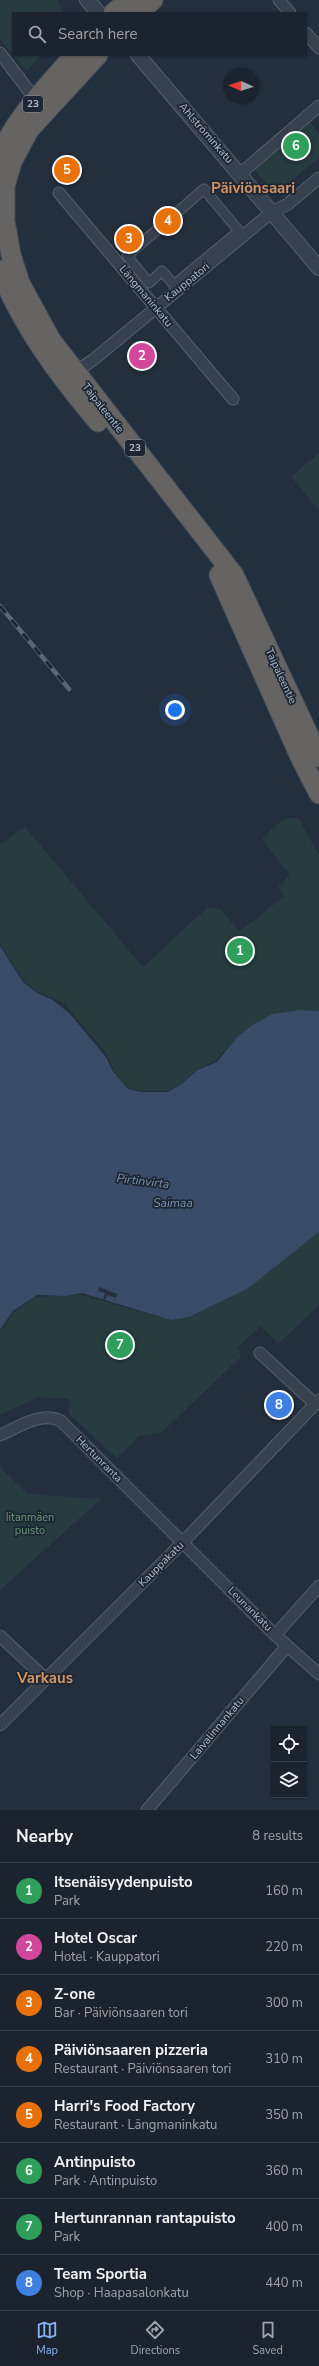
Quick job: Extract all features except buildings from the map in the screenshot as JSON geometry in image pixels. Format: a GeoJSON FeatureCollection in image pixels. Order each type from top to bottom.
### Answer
{"type":"FeatureCollection","features":[{"type":"Feature","properties":{"kind":"highway"},"geometry":{"type":"LineString","coordinates":[[114,12],[129,0]]}},
{"type":"Feature","properties":{"kind":"highway"},"geometry":{"type":"LineString","coordinates":[[139,12],[153,0]]}},
{"type":"Feature","properties":{"kind":"highway","name":"23"},"geometry":{"type":"LineString","coordinates":[[0,158],[2,150],[18,123],[73,56]]}},
{"type":"Feature","properties":{"kind":"highway","name":"Taipaleentie"},"geometry":{"type":"LineString","coordinates":[[97,56],[29,130],[12,162],[5,186],[5,221],[11,255],[20,283],[52,340],[69,376],[234,574],[319,757]]}},
{"type":"Feature","properties":{"kind":"highway","name":"Taipaleentie"},"geometry":{"type":"LineString","coordinates":[[0,270],[12,301],[183,524],[222,580],[300,757],[318,790]]}},
{"type":"Feature","properties":{"kind":"street"},"geometry":{"type":"LineString","coordinates":[[87,0],[98,12]]}},
{"type":"Feature","properties":{"kind":"street"},"geometry":{"type":"LineString","coordinates":[[279,0],[289,12]]}},
{"type":"Feature","properties":{"kind":"street"},"geometry":{"type":"LineString","coordinates":[[307,34],[319,48]]}},
{"type":"Feature","properties":{"kind":"street"},"geometry":{"type":"LineString","coordinates":[[0,53],[32,95]]}},
{"type":"Feature","properties":{"kind":"street","name":"Ahlströminkatu"},"geometry":{"type":"LineString","coordinates":[[139,56],[319,268]]}},
{"type":"Feature","properties":{"kind":"street"},"geometry":{"type":"LineString","coordinates":[[240,174],[319,106]]}},
{"type":"Feature","properties":{"kind":"street","name":"Kauppatori"},"geometry":{"type":"LineString","coordinates":[[69,376],[93,360],[272,212],[288,204],[319,178]]}},
{"type":"Feature","properties":{"kind":"street"},"geometry":{"type":"LineString","coordinates":[[204,189],[239,231],[174,285],[162,271],[149,282],[127,256],[204,189]]}},
{"type":"Feature","properties":{"kind":"street","name":"Längmaninkatu"},"geometry":{"type":"LineString","coordinates":[[59,193],[233,399]]}},
{"type":"Feature","properties":{"kind":"street"},"geometry":{"type":"LineString","coordinates":[[260,1354],[317,1402]]}},
{"type":"Feature","properties":{"kind":"street","name":"Kauppakatu"},"geometry":{"type":"LineString","coordinates":[[0,1725],[45,1678],[183,1542],[317,1402]]}},
{"type":"Feature","properties":{"kind":"street","name":"Hertunranta"},"geometry":{"type":"LineString","coordinates":[[0,1434],[42,1417],[51,1416],[61,1421],[183,1542]]}},
{"type":"Feature","properties":{"kind":"street","name":"Leunankatu"},"geometry":{"type":"LineString","coordinates":[[183,1542],[275,1635],[319,1674]]}},
{"type":"Feature","properties":{"kind":"street"},"geometry":{"type":"LineString","coordinates":[[275,1635],[319,1586]]}},
{"type":"Feature","properties":{"kind":"street"},"geometry":{"type":"LineString","coordinates":[[0,1636],[45,1678]]}},
{"type":"Feature","properties":{"kind":"street","name":"Laivalinnankatu"},"geometry":{"type":"LineString","coordinates":[[147,1810],[287,1646]]}},
{"type":"Feature","properties":{"kind":"green space"},"geometry":{"type":"Polygon","coordinates":[[[0,0],[58,0],[62,12],[12,12],[12,54],[0,40],[0,0]]]}},
{"type":"Feature","properties":{"kind":"green space"},"geometry":{"type":"Polygon","coordinates":[[[14,56],[40,56],[27,71],[14,56]]]}},
{"type":"Feature","properties":{"kind":"green space"},"geometry":{"type":"Polygon","coordinates":[[[307,118],[319,134],[319,158],[275,194],[250,164],[307,118]]]}},
{"type":"Feature","properties":{"kind":"green space"},"geometry":{"type":"Polygon","coordinates":[[[319,453],[319,510],[291,477],[319,453]]]}},
{"type":"Feature","properties":{"kind":"green space"},"geometry":{"type":"Polygon","coordinates":[[[287,818],[298,818],[319,855],[319,1011],[301,1010],[272,1014],[254,1024],[237,1037],[215,1061],[197,1069],[183,1082],[168,1091],[142,1091],[128,1088],[114,1071],[106,1053],[64,1003],[37,992],[24,981],[0,944],[0,844],[25,827],[143,967],[208,907],[220,909],[239,931],[284,897],[278,887],[290,875],[262,839],[277,824],[287,818]]]}},
{"type":"Feature","properties":{"kind":"green space"},"geometry":{"type":"Polygon","coordinates":[[[319,1232],[319,1305],[278,1344],[261,1326],[238,1347],[241,1357],[162,1432],[139,1436],[117,1458],[69,1414],[69,1399],[38,1397],[0,1415],[0,1332],[14,1312],[35,1297],[81,1295],[171,1320],[189,1317],[247,1289],[319,1232]]]}},
{"type":"Feature","properties":{"kind":"green space","name":"Iitanmäen puisto"},"geometry":{"type":"Polygon","coordinates":[[[0,1467],[28,1494],[101,1499],[0,1590],[0,1467]]]}},
{"type":"Feature","properties":{"kind":"water","name":"Saimaa"},"geometry":{"type":"Polygon","coordinates":[[[0,946],[23,982],[37,993],[53,1000],[70,1014],[106,1057],[112,1070],[128,1089],[142,1092],[168,1092],[183,1083],[197,1070],[217,1062],[237,1037],[254,1024],[272,1014],[301,1010],[319,1011],[319,1232],[247,1289],[189,1317],[171,1320],[82,1293],[66,1296],[37,1295],[13,1311],[0,1330],[0,946]]]}},
{"type":"Feature","properties":{"kind":"pier"},"geometry":{"type":"Polygon","coordinates":[[[99,1287],[117,1294],[116,1298],[107,1295],[105,1301],[103,1300],[105,1293],[98,1291],[99,1287]]]}},
{"type":"Feature","properties":{"kind":"railway"},"geometry":{"type":"LineString","coordinates":[[0,606],[69,689]]}},
{"type":"Feature","properties":{"kind":"place","name":"Antinpuisto"},"geometry":{"type":"Point","coordinates":[296,146]}},
{"type":"Feature","properties":{"kind":"place","name":"Harri's Food Factory"},"geometry":{"type":"Point","coordinates":[67,170]}},
{"type":"Feature","properties":{"kind":"place","name":"Päiviönsaaren pizzeria"},"geometry":{"type":"Point","coordinates":[168,221]}},
{"type":"Feature","properties":{"kind":"place","name":"Z-one"},"geometry":{"type":"Point","coordinates":[129,239]}},
{"type":"Feature","properties":{"kind":"place","name":"Hotel Oscar"},"geometry":{"type":"Point","coordinates":[142,356]}},
{"type":"Feature","properties":{"kind":"place","name":"Itsenäisyydenpuisto"},"geometry":{"type":"Point","coordinates":[240,951]}},
{"type":"Feature","properties":{"kind":"place","name":"Hertunrannan rantapuisto"},"geometry":{"type":"Point","coordinates":[120,1345]}},
{"type":"Feature","properties":{"kind":"place","name":"Team Sportia"},"geometry":{"type":"Point","coordinates":[279,1405]}},
{"type":"Feature","properties":{"kind":"district","name":"Päiviönsaari"},"geometry":{"type":"Point","coordinates":[253,188]}},
{"type":"Feature","properties":{"kind":"district","name":"Varkaus"},"geometry":{"type":"Point","coordinates":[45,1678]}},
{"type":"Feature","properties":{"kind":"water label","name":"Pirtinvirta"},"geometry":{"type":"Point","coordinates":[143,1181]}}]}
